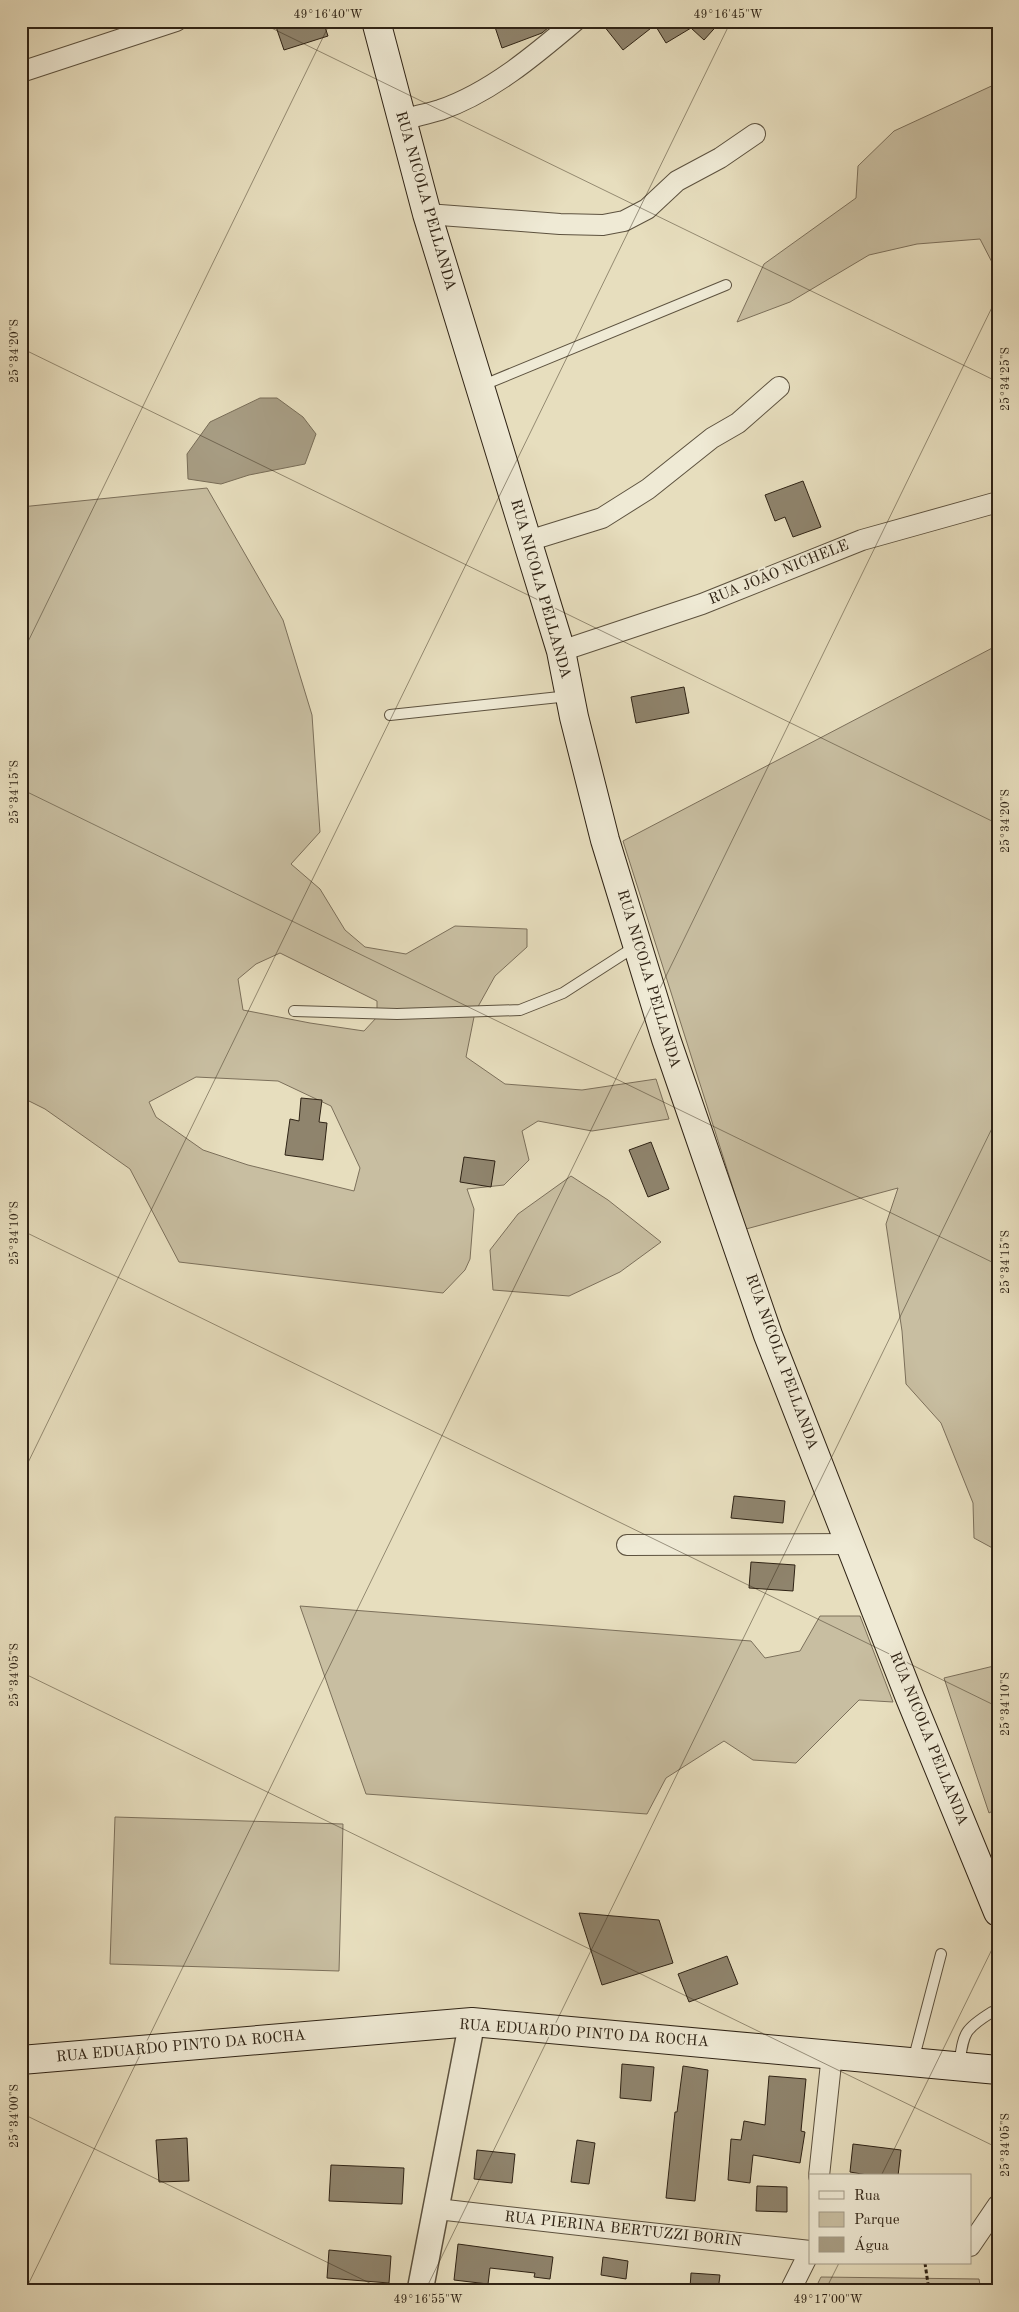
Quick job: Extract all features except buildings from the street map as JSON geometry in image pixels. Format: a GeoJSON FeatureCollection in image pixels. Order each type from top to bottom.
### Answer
{"type":"FeatureCollection","features":[{"type":"Feature","properties":{"kind":"main road","name":"RUA NICOLA PELLANDA"},"geometry":{"type":"LineString","coordinates":[[376,21],[427,214],[561,651],[605,840],[666,1039],[768,1335],[910,1698],[998,1912]]}},
{"type":"Feature","properties":{"kind":"main road","name":"RUA EDUARDO PINTO DA ROCHA"},"geometry":{"type":"LineString","coordinates":[[21,2060],[472,2022],[998,2070]]}},
{"type":"Feature","properties":{"kind":"street"},"geometry":{"type":"LineString","coordinates":[[21,72],[176,21]]}},
{"type":"Feature","properties":{"kind":"street"},"geometry":{"type":"LineString","coordinates":[[402,120],[441,110],[486,88],[550,42],[575,21]]}},
{"type":"Feature","properties":{"kind":"street"},"geometry":{"type":"LineString","coordinates":[[427,214],[560,224],[603,225],[624,221],[647,209],[676,181],[720,158],[755,134]]}},
{"type":"Feature","properties":{"kind":"street"},"geometry":{"type":"LineString","coordinates":[[528,541],[577,527],[610,513],[648,490],[712,438],[738,423],[779,387]]}},
{"type":"Feature","properties":{"kind":"street","name":"RUA JOÃO NICHELE"},"geometry":{"type":"LineString","coordinates":[[561,651],[702,604],[862,540],[998,502]]}},
{"type":"Feature","properties":{"kind":"street"},"geometry":{"type":"LineString","coordinates":[[627,1545],[850,1544]]}},
{"type":"Feature","properties":{"kind":"street"},"geometry":{"type":"LineString","coordinates":[[420,2291],[472,2022]]}},
{"type":"Feature","properties":{"kind":"street"},"geometry":{"type":"LineString","coordinates":[[819,2174],[832,2054]]}},
{"type":"Feature","properties":{"kind":"street"},"geometry":{"type":"LineString","coordinates":[[972,2243],[998,2205]]}},
{"type":"Feature","properties":{"kind":"street","name":"RUA PIERINA BERTUZZI BORIN"},"geometry":{"type":"LineString","coordinates":[[437,2209],[809,2251]]}},
{"type":"Feature","properties":{"kind":"street"},"geometry":{"type":"LineString","coordinates":[[790,2291],[809,2253]]}},
{"type":"Feature","properties":{"kind":"lane"},"geometry":{"type":"LineString","coordinates":[[480,386],[726,285]]}},
{"type":"Feature","properties":{"kind":"lane"},"geometry":{"type":"LineString","coordinates":[[390,715],[570,696]]}},
{"type":"Feature","properties":{"kind":"lane"},"geometry":{"type":"LineString","coordinates":[[294,1012],[406,1014],[520,1010],[564,993],[637,945]]}},
{"type":"Feature","properties":{"kind":"lane"},"geometry":{"type":"LineString","coordinates":[[913,2062],[941,1954]]}},
{"type":"Feature","properties":{"kind":"lane"},"geometry":{"type":"LineString","coordinates":[[958,2066],[964,2035],[971,2026],[992,2012]]}},
{"type":"Feature","properties":{"kind":"path"},"geometry":{"type":"LineString","coordinates":[[925,2264],[929,2291]]}},
{"type":"Feature","properties":{"kind":"green space"},"geometry":{"type":"Polygon","coordinates":[[[998,83],[998,268],[995,268],[980,239],[917,244],[869,255],[790,302],[737,322],[764,264],[856,198],[858,166],[894,131],[998,83]]]}},
{"type":"Feature","properties":{"kind":"green space"},"geometry":{"type":"Polygon","coordinates":[[[207,488],[283,620],[312,715],[320,832],[291,864],[320,889],[345,930],[365,947],[406,954],[455,926],[527,929],[527,947],[495,976],[475,1012],[466,1057],[505,1084],[582,1090],[656,1079],[669,1119],[592,1131],[538,1121],[522,1131],[529,1160],[504,1185],[467,1189],[474,1209],[470,1259],[465,1270],[443,1293],[179,1262],[130,1169],[45,1109],[21,1097],[21,507],[207,488]],[[280,953],[256,964],[238,979],[243,1010],[364,1031],[377,1017],[377,1001],[280,953]],[[196,1077],[149,1102],[156,1117],[203,1150],[248,1165],[354,1191],[360,1168],[331,1106],[278,1081],[196,1077]]]}},
{"type":"Feature","properties":{"kind":"green space"},"geometry":{"type":"Polygon","coordinates":[[[998,645],[998,1551],[974,1538],[973,1503],[941,1423],[906,1384],[902,1331],[886,1224],[898,1188],[746,1229],[623,841],[998,645]]]}},
{"type":"Feature","properties":{"kind":"green space"},"geometry":{"type":"Polygon","coordinates":[[[571,1176],[608,1200],[661,1242],[620,1272],[569,1296],[493,1290],[490,1250],[518,1214],[571,1176]]]}},
{"type":"Feature","properties":{"kind":"green space"},"geometry":{"type":"Polygon","coordinates":[[[300,1606],[751,1641],[765,1658],[800,1651],[820,1616],[860,1616],[893,1702],[859,1700],[796,1763],[753,1760],[724,1741],[666,1778],[647,1814],[366,1794],[300,1606]]]}},
{"type":"Feature","properties":{"kind":"green space"},"geometry":{"type":"Polygon","coordinates":[[[998,1665],[998,1808],[989,1813],[944,1678],[998,1665]]]}},
{"type":"Feature","properties":{"kind":"green space"},"geometry":{"type":"Polygon","coordinates":[[[115,1817],[343,1824],[339,1971],[110,1964],[115,1817]]]}},
{"type":"Feature","properties":{"kind":"green space"},"geometry":{"type":"Polygon","coordinates":[[[821,2277],[979,2279],[981,2291],[814,2291],[821,2277]]]}},
{"type":"Feature","properties":{"kind":"water"},"geometry":{"type":"Polygon","coordinates":[[[260,398],[277,398],[303,417],[316,434],[305,464],[249,475],[221,484],[188,479],[187,454],[210,422],[260,398]]]}}]}
